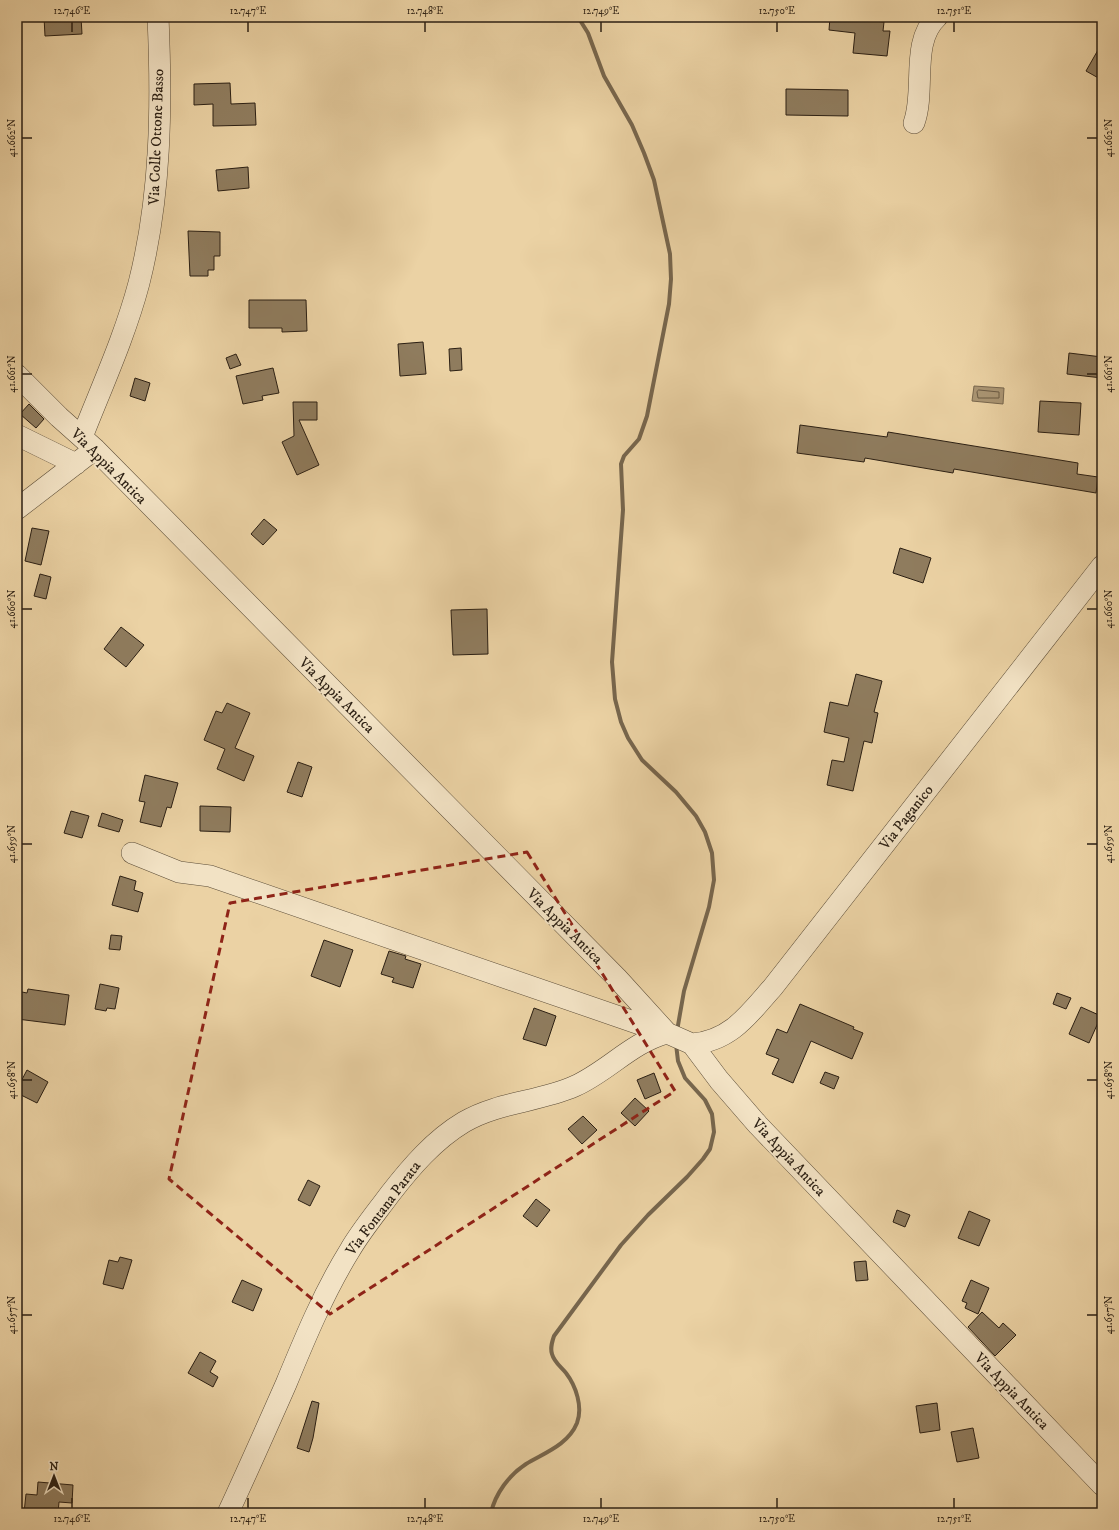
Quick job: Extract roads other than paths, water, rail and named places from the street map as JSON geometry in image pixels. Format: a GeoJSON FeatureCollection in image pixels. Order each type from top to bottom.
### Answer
{"type":"FeatureCollection","features":[{"type":"Feature","properties":{"kind":"street","name":"Via Colle Ottone Basso"},"geometry":{"type":"LineString","coordinates":[[88,443],[133,304],[150,228],[159,149],[158,17]]}},
{"type":"Feature","properties":{"kind":"street"},"geometry":{"type":"LineString","coordinates":[[914,123],[919,100],[924,38],[929,26],[937,17]]}},
{"type":"Feature","properties":{"kind":"street","name":"Via Appia Antica"},"geometry":{"type":"LineString","coordinates":[[17,375],[59,417],[88,443],[632,995],[667,1033],[692,1044],[718,1080],[758,1125],[1102,1484]]}},
{"type":"Feature","properties":{"kind":"street"},"geometry":{"type":"LineString","coordinates":[[17,435],[76,464]]}},
{"type":"Feature","properties":{"kind":"street"},"geometry":{"type":"LineString","coordinates":[[17,509],[76,464],[88,443]]}},
{"type":"Feature","properties":{"kind":"street","name":"Via Paganico"},"geometry":{"type":"LineString","coordinates":[[692,1044],[712,1041],[729,1032],[745,1018],[773,987],[1102,566]]}},
{"type":"Feature","properties":{"kind":"street"},"geometry":{"type":"LineString","coordinates":[[132,853],[179,872],[210,876],[667,1033]]}},
{"type":"Feature","properties":{"kind":"street"},"geometry":{"type":"LineString","coordinates":[[619,1016],[632,995]]}},
{"type":"Feature","properties":{"kind":"street","name":"Via Fontana Parata"},"geometry":{"type":"LineString","coordinates":[[228,1513],[313,1321],[341,1264],[373,1217],[419,1159],[445,1135],[469,1119],[501,1107],[544,1097],[579,1084],[647,1041],[667,1033]]}},
{"type":"Feature","properties":{"kind":"water"},"geometry":{"type":"Polygon","coordinates":[[[974,386],[1004,388],[1003,404],[972,401],[974,386]]]}},
{"type":"Feature","properties":{"kind":"waterway"},"geometry":{"type":"LineString","coordinates":[[578,17],[588,33],[604,76],[632,125],[644,153],[654,180],[670,254],[671,279],[669,304],[647,416],[639,439],[624,456],[621,464],[623,510],[612,662],[615,699],[621,722],[628,738],[642,760],[676,792],[696,816],[705,832],[712,853],[714,880],[709,907],[684,991],[677,1031]]}},
{"type":"Feature","properties":{"kind":"waterway"},"geometry":{"type":"LineString","coordinates":[[491,1513],[499,1492],[509,1479],[520,1468],[562,1443],[573,1431],[577,1423],[579,1417],[578,1397],[570,1378],[556,1362],[551,1352],[554,1336],[621,1245],[648,1215],[687,1177],[710,1149],[714,1132],[712,1114],[705,1100],[685,1078],[678,1061],[676,1044]]}}]}
